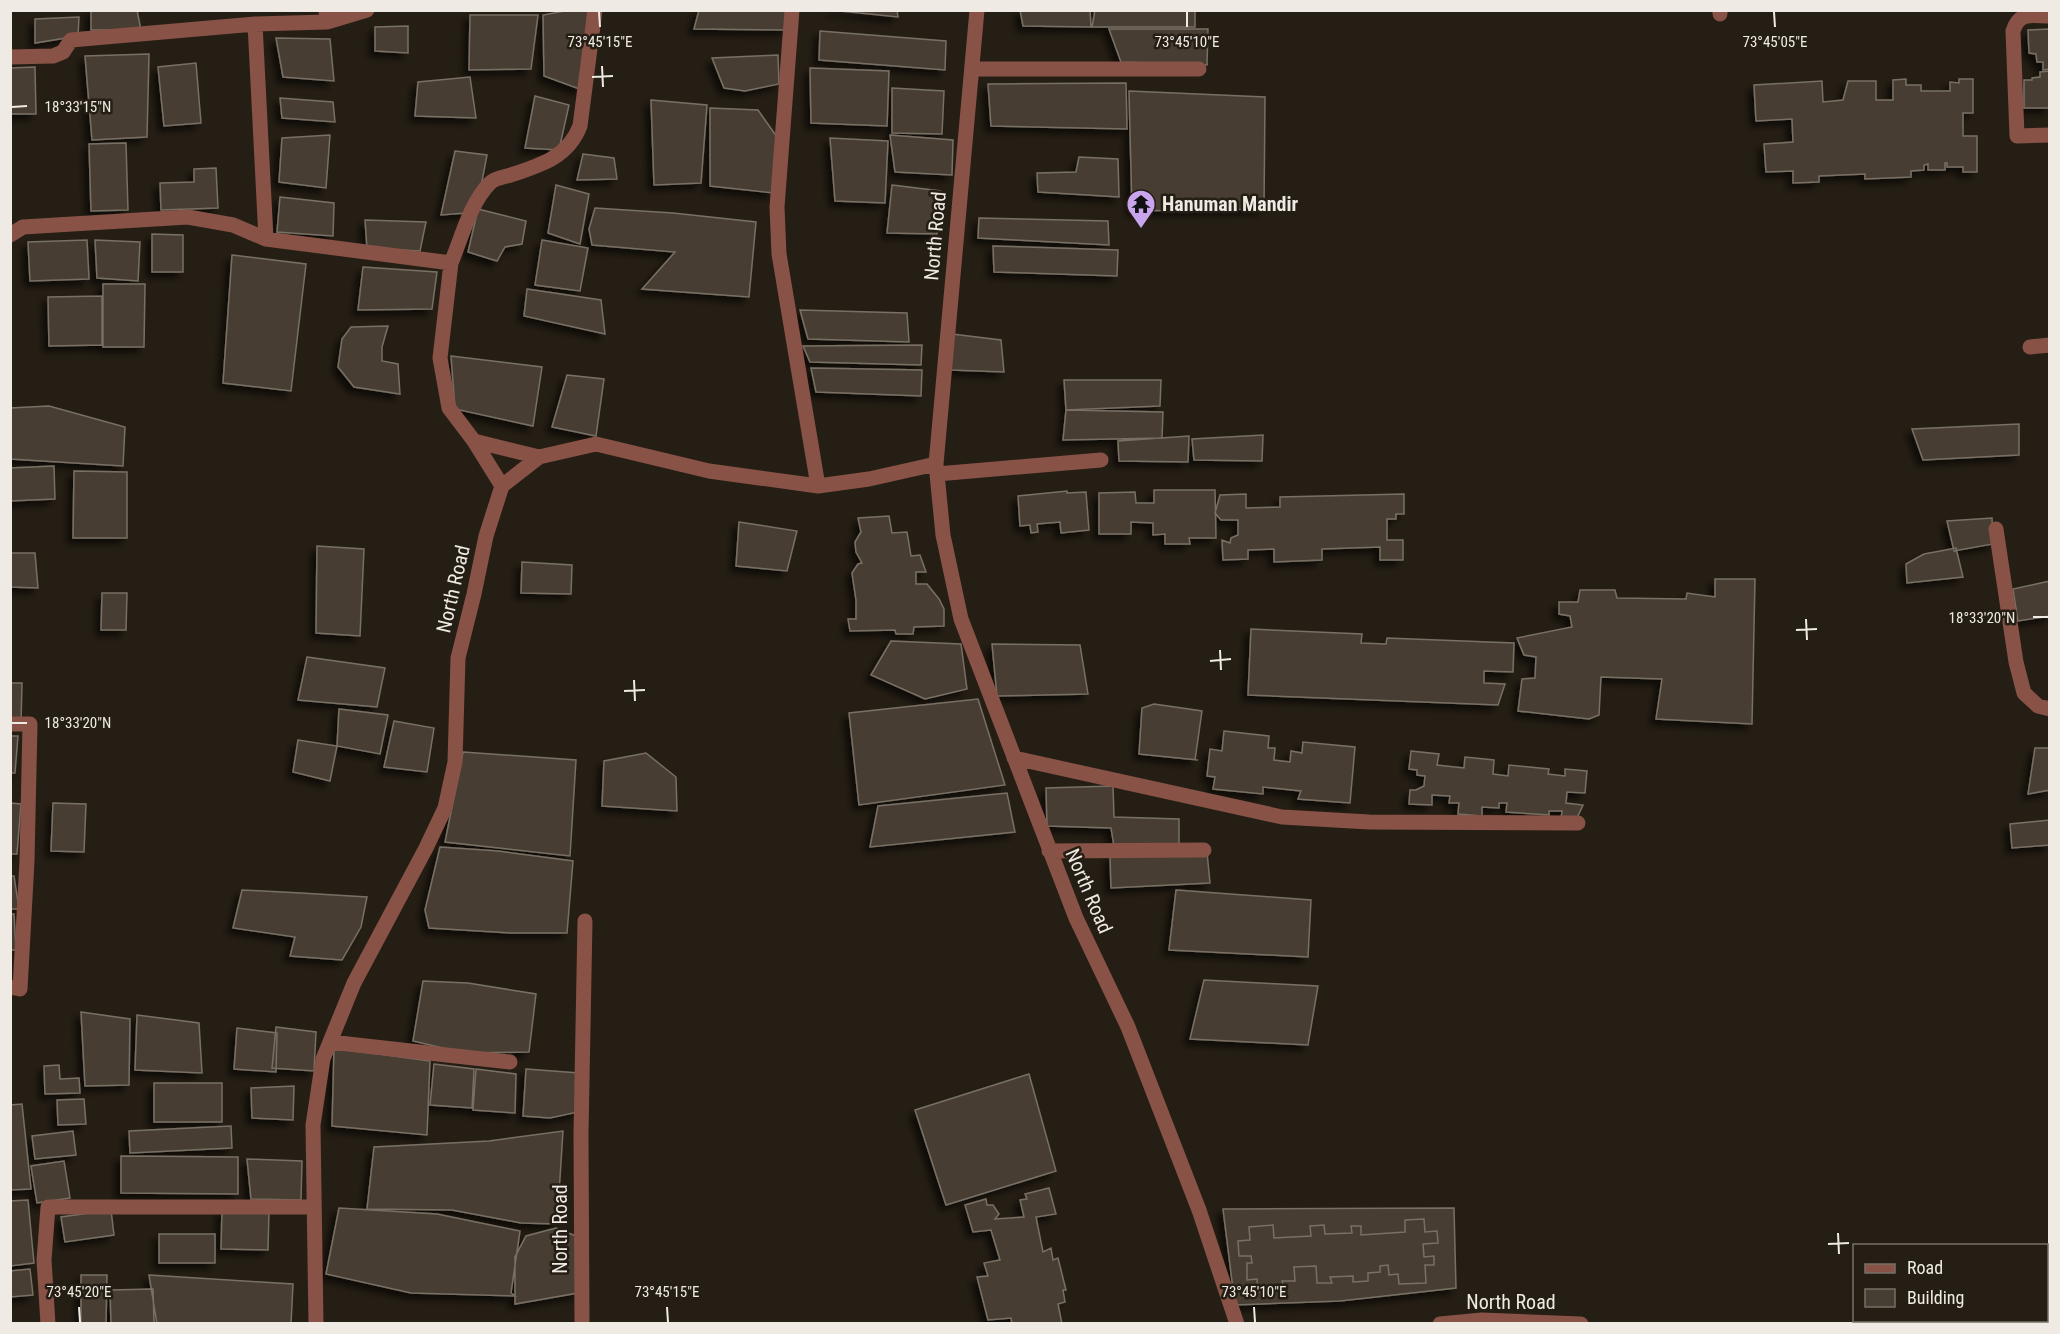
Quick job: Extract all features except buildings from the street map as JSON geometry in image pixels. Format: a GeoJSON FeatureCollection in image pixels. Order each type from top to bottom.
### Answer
{"type":"FeatureCollection","features":[{"type":"Feature","properties":{"kind":"street"},"geometry":{"type":"LineString","coordinates":[[10,57],[53,56],[63,52],[71,40],[255,24],[367,10]]}},
{"type":"Feature","properties":{"kind":"street"},"geometry":{"type":"LineString","coordinates":[[595,10],[580,126],[576,136],[569,146],[554,158],[492,181],[475,204],[451,263],[440,358],[448,408],[474,441],[502,486],[539,457],[596,444],[709,471],[818,486],[936,469],[1101,460]]}},
{"type":"Feature","properties":{"kind":"street"},"geometry":{"type":"LineString","coordinates":[[792,10],[777,207],[779,254],[818,486]]}},
{"type":"Feature","properties":{"kind":"street","name":"North Road"},"geometry":{"type":"LineString","coordinates":[[977,10],[936,469],[943,535],[962,619],[1076,918],[1128,1027],[1199,1210],[1237,1323]]}},
{"type":"Feature","properties":{"kind":"street"},"geometry":{"type":"LineString","coordinates":[[2049,16],[2023,16],[2015,21],[2013,31],[2017,136],[2049,135]]}},
{"type":"Feature","properties":{"kind":"street"},"geometry":{"type":"LineString","coordinates":[[255,24],[266,239]]}},
{"type":"Feature","properties":{"kind":"street"},"geometry":{"type":"LineString","coordinates":[[972,69],[1199,69]]}},
{"type":"Feature","properties":{"kind":"street"},"geometry":{"type":"LineString","coordinates":[[10,235],[23,227],[188,217],[233,225],[266,239],[451,263]]}},
{"type":"Feature","properties":{"kind":"street"},"geometry":{"type":"LineString","coordinates":[[2030,347],[2049,345]]}},
{"type":"Feature","properties":{"kind":"street"},"geometry":{"type":"LineString","coordinates":[[474,441],[539,457]]}},
{"type":"Feature","properties":{"kind":"street","name":"North Road"},"geometry":{"type":"LineString","coordinates":[[316,1323],[314,1125],[323,1059],[354,983],[445,808],[455,762],[458,658],[486,536],[502,486]]}},
{"type":"Feature","properties":{"kind":"street"},"geometry":{"type":"LineString","coordinates":[[1996,529],[2016,662],[2024,693],[2038,706],[2049,709]]}},
{"type":"Feature","properties":{"kind":"street"},"geometry":{"type":"LineString","coordinates":[[10,724],[30,724],[27,861],[20,989],[10,987]]}},
{"type":"Feature","properties":{"kind":"street"},"geometry":{"type":"LineString","coordinates":[[1014,758],[1282,817],[1369,822],[1578,823]]}},
{"type":"Feature","properties":{"kind":"street"},"geometry":{"type":"LineString","coordinates":[[1049,851],[1204,850]]}},
{"type":"Feature","properties":{"kind":"street","name":"North Road"},"geometry":{"type":"LineString","coordinates":[[582,1323],[581,1134],[585,921]]}},
{"type":"Feature","properties":{"kind":"street"},"geometry":{"type":"LineString","coordinates":[[330,1042],[510,1062]]}},
{"type":"Feature","properties":{"kind":"street"},"geometry":{"type":"LineString","coordinates":[[48,1323],[44,1260],[48,1208],[314,1207]]}},
{"type":"Feature","properties":{"kind":"street","name":"North Road"},"geometry":{"type":"LineString","coordinates":[[1440,1323],[1482,1320],[1581,1323]]}},
{"type":"Feature","properties":{"kind":"place","name":"Hanuman Mandir"},"geometry":{"type":"Point","coordinates":[1141,230]}}]}
